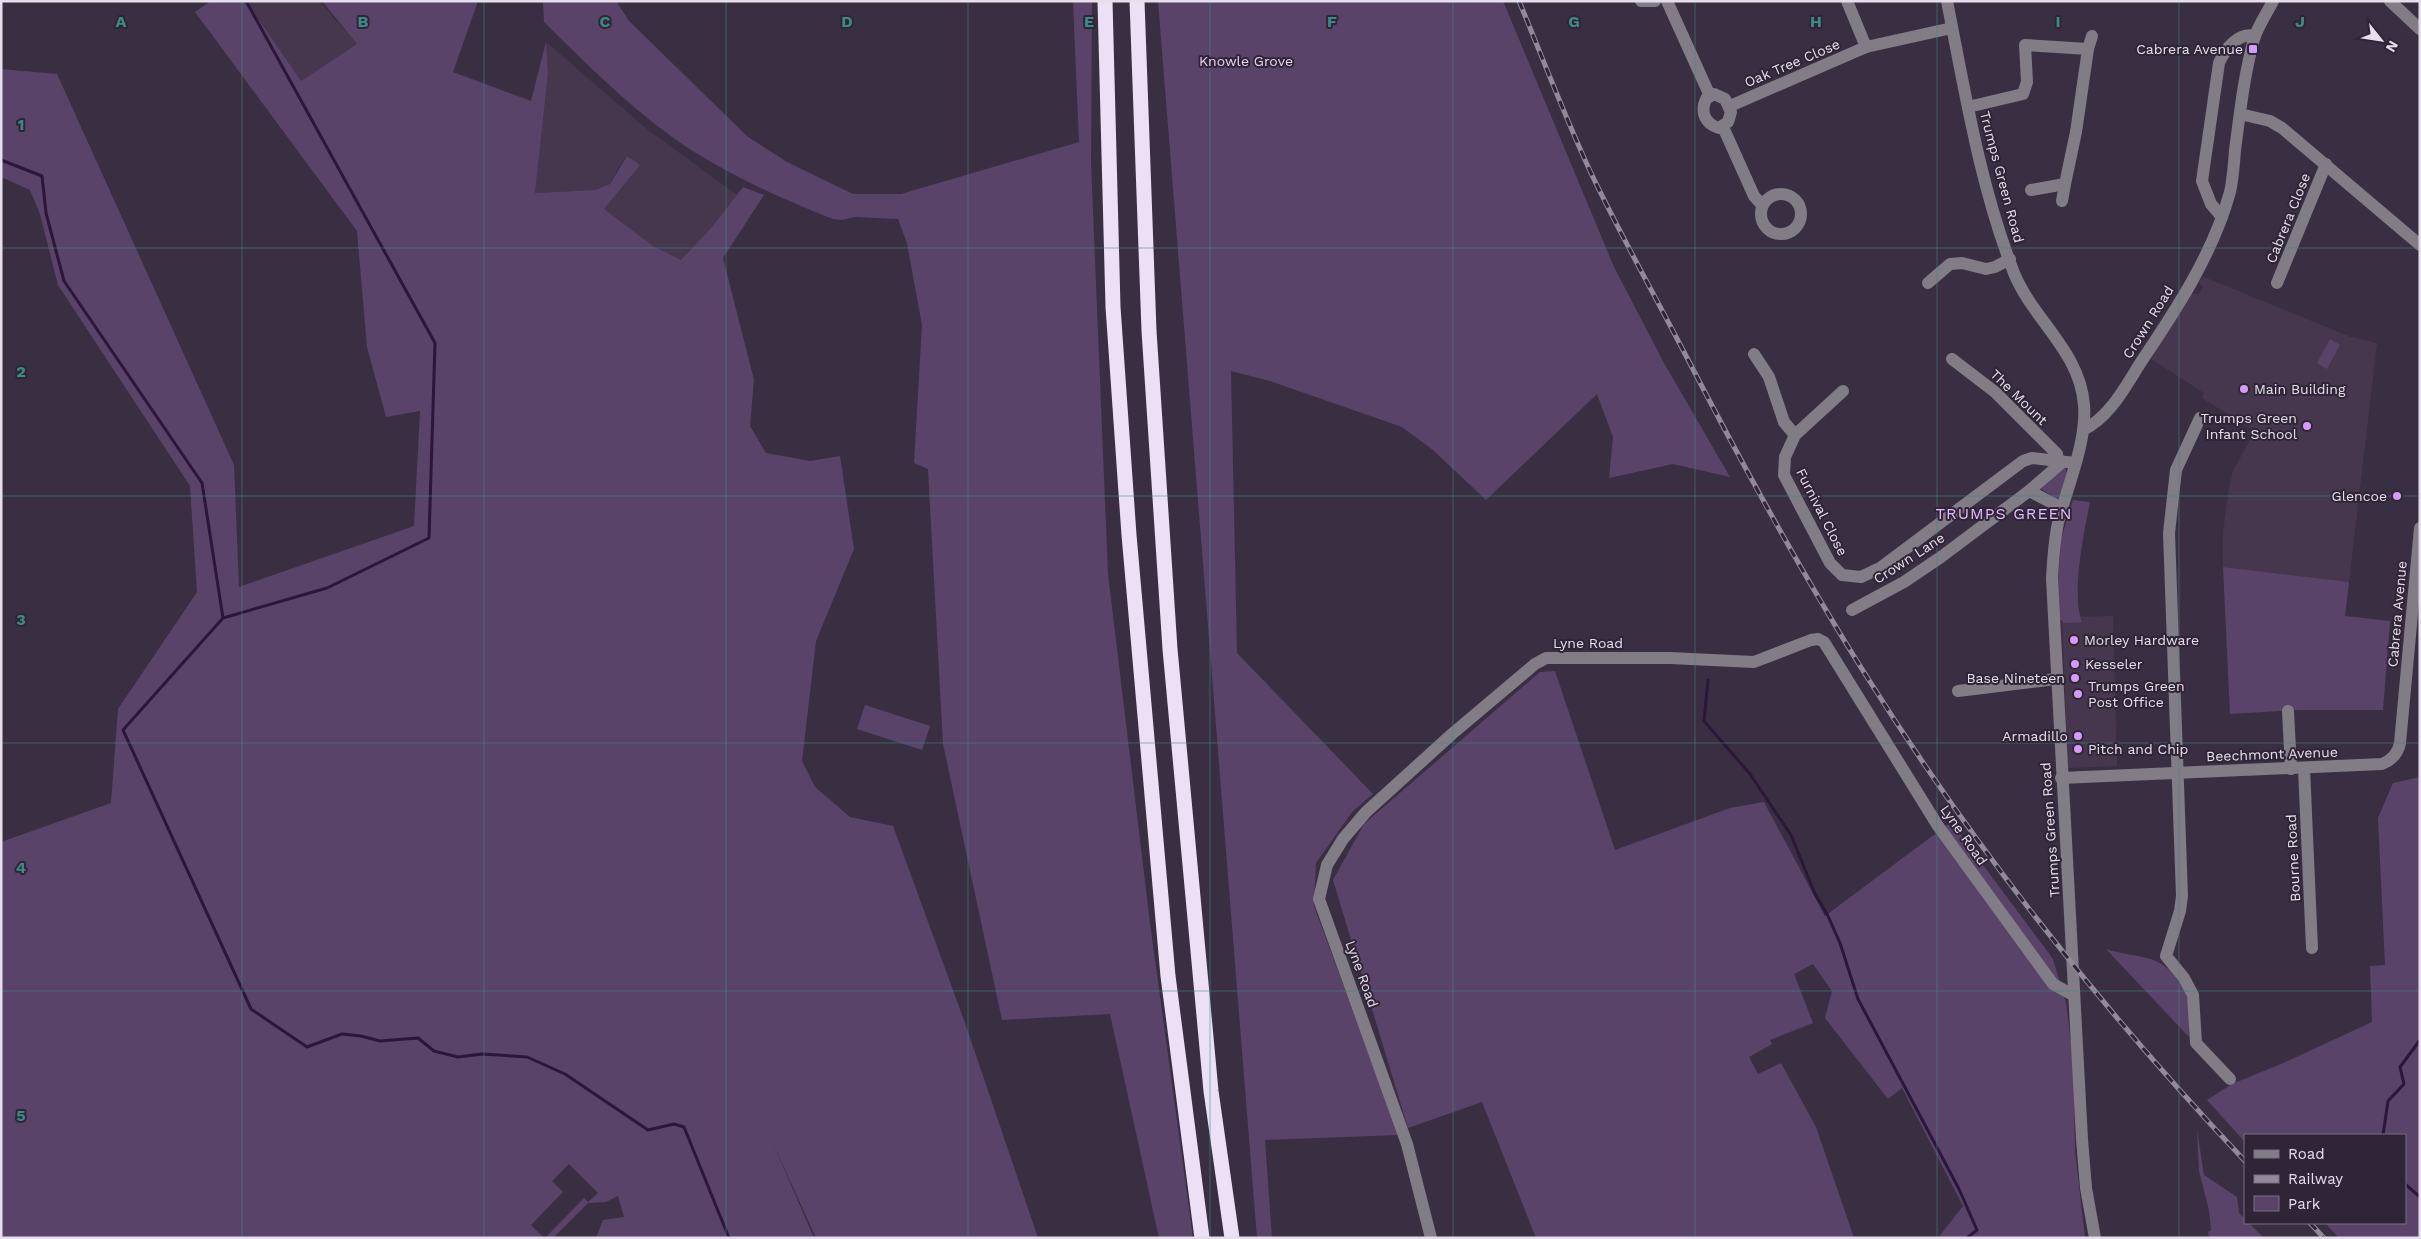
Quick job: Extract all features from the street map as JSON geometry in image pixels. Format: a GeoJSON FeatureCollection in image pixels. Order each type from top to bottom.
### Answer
{"type":"FeatureCollection","features":[{"type":"Feature","properties":{"kind":"highway"},"geometry":{"type":"LineString","coordinates":[[1105,1],[1113,307],[1129,535],[1168,976],[1202,1238]]}},
{"type":"Feature","properties":{"kind":"highway"},"geometry":{"type":"LineString","coordinates":[[1137,1],[1149,331],[1170,649],[1211,1090],[1232,1238]]}},
{"type":"Feature","properties":{"kind":"street"},"geometry":{"type":"LineString","coordinates":[[1641,1],[1654,1]]}},
{"type":"Feature","properties":{"kind":"street"},"geometry":{"type":"LineString","coordinates":[[1667,1],[1710,96]]}},
{"type":"Feature","properties":{"kind":"street"},"geometry":{"type":"LineString","coordinates":[[1847,1],[1866,47]]}},
{"type":"Feature","properties":{"kind":"street","name":"Trumps Green Road"},"geometry":{"type":"LineString","coordinates":[[1947,1],[1968,107],[1993,210],[2022,289],[2070,360],[2082,390],[2084,405],[2083,430],[2055,540],[2052,579],[2061,778],[2071,912],[2085,1178],[2095,1238]]}},
{"type":"Feature","properties":{"kind":"street","name":"Crown Road"},"geometry":{"type":"LineString","coordinates":[[2083,430],[2092,426],[2108,411],[2170,320],[2208,249],[2222,217],[2230,189],[2245,77],[2255,36],[2273,1]]}},
{"type":"Feature","properties":{"kind":"street"},"geometry":{"type":"LineString","coordinates":[[2390,1],[2419,26]]}},
{"type":"Feature","properties":{"kind":"street","name":"Oak Tree Close"},"geometry":{"type":"LineString","coordinates":[[1730,106],[1866,47],[1952,28]]}},
{"type":"Feature","properties":{"kind":"street"},"geometry":{"type":"LineString","coordinates":[[2222,217],[2205,192],[2202,181],[2219,63],[2234,42],[2250,35],[2255,36]]}},
{"type":"Feature","properties":{"kind":"street"},"geometry":{"type":"LineString","coordinates":[[2062,201],[2076,132],[2088,49],[2092,36]]}},
{"type":"Feature","properties":{"kind":"street"},"geometry":{"type":"LineString","coordinates":[[1968,107],[2006,100],[2023,94],[2026,82],[2020,45],[2088,49]]}},
{"type":"Feature","properties":{"kind":"street"},"geometry":{"type":"LineString","coordinates":[[1710,96],[1722,97],[1730,106],[1730,118],[1723,127]]}},
{"type":"Feature","properties":{"kind":"street"},"geometry":{"type":"LineString","coordinates":[[1710,96],[1703,106],[1705,116],[1715,127],[1723,127]]}},
{"type":"Feature","properties":{"kind":"street"},"geometry":{"type":"LineString","coordinates":[[2240,114],[2276,124],[2420,244]]}},
{"type":"Feature","properties":{"kind":"street"},"geometry":{"type":"LineString","coordinates":[[1723,127],[1754,196],[1762,205]]}},
{"type":"Feature","properties":{"kind":"street","name":"Cabrera Close"},"geometry":{"type":"LineString","coordinates":[[2278,283],[2326,164]]}},
{"type":"Feature","properties":{"kind":"street"},"geometry":{"type":"LineString","coordinates":[[2031,190],[2065,184]]}},
{"type":"Feature","properties":{"kind":"street"},"geometry":{"type":"LineString","coordinates":[[1928,282],[1950,264],[1962,263],[1986,269],[1995,267],[2010,259]]}},
{"type":"Feature","properties":{"kind":"street"},"geometry":{"type":"LineString","coordinates":[[1754,354],[1769,377],[1784,422],[1795,435]]}},
{"type":"Feature","properties":{"kind":"street","name":"The Mount"},"geometry":{"type":"LineString","coordinates":[[1952,359],[1995,392],[2057,454],[2060,462]]}},
{"type":"Feature","properties":{"kind":"street","name":"Furnival Close"},"geometry":{"type":"LineString","coordinates":[[1844,391],[1795,435],[1785,457],[1784,475],[1830,563],[1842,575],[1848,577],[1870,574],[1880,568],[2023,461],[2032,458],[2075,462]]}},
{"type":"Feature","properties":{"kind":"street"},"geometry":{"type":"LineString","coordinates":[[2200,418],[2181,453],[2176,470],[2169,533],[2176,773],[2182,896],[2180,910],[2166,956],[2184,978],[2193,995],[2196,1044],[2230,1079]]}},
{"type":"Feature","properties":{"kind":"street","name":"Crown Lane"},"geometry":{"type":"LineString","coordinates":[[1852,610],[1915,576],[2029,491],[2057,467],[2060,462]]}},
{"type":"Feature","properties":{"kind":"street"},"geometry":{"type":"LineString","coordinates":[[2029,491],[2062,508]]}},
{"type":"Feature","properties":{"kind":"street","name":"Cabrera Avenue"},"geometry":{"type":"LineString","coordinates":[[2405,702],[2420,528]]}},
{"type":"Feature","properties":{"kind":"street","name":"Lyne Road"},"geometry":{"type":"LineString","coordinates":[[1431,1238],[1407,1144],[1319,899],[1328,865],[1343,839],[1366,812],[1452,734],[1535,664],[1546,658],[1670,658],[1754,662],[1811,640],[1818,639],[1824,642],[1893,750],[1938,826],[2053,984],[2074,995]]}},
{"type":"Feature","properties":{"kind":"street"},"geometry":{"type":"LineString","coordinates":[[1958,691],[2056,679]]}},
{"type":"Feature","properties":{"kind":"street","name":"Beechmont Avenue"},"geometry":{"type":"LineString","coordinates":[[2061,778],[2382,764],[2389,761],[2400,747],[2405,702]]}},
{"type":"Feature","properties":{"kind":"street"},"geometry":{"type":"LineString","coordinates":[[2288,711],[2291,769]]}},
{"type":"Feature","properties":{"kind":"street","name":"Bourne Road"},"geometry":{"type":"LineString","coordinates":[[2304,768],[2312,948]]}},
{"type":"Feature","properties":{"kind":"shaded area"},"geometry":{"type":"Polygon","coordinates":[[[246,1],[319,1],[357,44],[301,81],[246,1]]]}},
{"type":"Feature","properties":{"kind":"shaded area"},"geometry":{"type":"Polygon","coordinates":[[[546,42],[648,130],[737,195],[712,227],[681,261],[653,246],[604,209],[639,165],[627,156],[610,184],[595,190],[535,193],[548,74],[546,42]]]}},
{"type":"Feature","properties":{"kind":"shaded area","name":"Trumps Green Infant School"},"geometry":{"type":"Polygon","coordinates":[[[2204,277],[2351,337],[2377,343],[2349,582],[2223,567],[2223,532],[2233,471],[2255,431],[2202,398],[2204,393],[2151,359],[2191,294],[2199,294],[2203,287],[2199,282],[2204,277]]]}},
{"type":"Feature","properties":{"kind":"shaded area"},"geometry":{"type":"Polygon","coordinates":[[[2113,616],[2117,766],[2068,768],[2062,617],[2113,616]]]}},
{"type":"Feature","properties":{"kind":"green space"},"geometry":{"type":"Polygon","coordinates":[[[211,1],[246,1],[301,81],[357,44],[322,1],[478,1],[453,72],[531,101],[546,42],[548,74],[535,193],[595,190],[610,184],[627,156],[640,165],[604,209],[653,246],[681,260],[712,227],[743,187],[764,195],[723,258],[754,380],[750,426],[766,453],[810,461],[840,456],[854,549],[816,641],[802,761],[815,787],[850,817],[893,826],[965,1023],[1038,1238],[816,1238],[772,1141],[814,1238],[596,1238],[603,1220],[624,1217],[618,1196],[606,1202],[588,1203],[553,1238],[545,1238],[584,1198],[588,1202],[598,1193],[569,1164],[552,1181],[563,1192],[531,1225],[544,1238],[1,1238],[1,842],[111,803],[118,709],[197,592],[190,486],[58,285],[40,214],[30,190],[1,177],[1,69],[57,74],[234,465],[239,587],[414,526],[420,411],[386,417],[367,347],[357,231],[195,12],[211,1]]]}},
{"type":"Feature","properties":{"kind":"green space"},"geometry":{"type":"Polygon","coordinates":[[[543,1],[616,1],[629,21],[748,137],[787,162],[853,194],[901,194],[1079,142],[1073,1],[1092,1],[1091,163],[1108,574],[1150,923],[1193,1238],[1159,1238],[1110,1014],[1002,1020],[943,744],[928,469],[914,463],[922,325],[907,243],[898,219],[854,217],[842,220],[833,219],[763,189],[696,153],[636,108],[544,22],[543,1]]]}},
{"type":"Feature","properties":{"kind":"green space","name":"Knowle Grove"},"geometry":{"type":"Polygon","coordinates":[[[1158,1],[1503,1],[1614,267],[1664,363],[1730,477],[1673,464],[1609,478],[1613,437],[1597,394],[1486,500],[1433,450],[1402,427],[1270,381],[1231,371],[1237,653],[1373,794],[1352,812],[1316,863],[1314,906],[1399,1135],[1265,1140],[1272,1238],[1257,1238],[1158,1]]]}},
{"type":"Feature","properties":{"kind":"green space"},"geometry":{"type":"Polygon","coordinates":[[[2330,339],[2340,345],[2327,369],[2317,363],[2330,339]]]}},
{"type":"Feature","properties":{"kind":"green space"},"geometry":{"type":"Polygon","coordinates":[[[2065,467],[2067,473],[2058,500],[2041,489],[2065,467]]]}},
{"type":"Feature","properties":{"kind":"green space"},"geometry":{"type":"Polygon","coordinates":[[[2073,500],[2090,502],[2078,580],[2079,610],[2082,622],[2064,623],[2056,615],[2061,539],[2073,500]]]}},
{"type":"Feature","properties":{"kind":"green space"},"geometry":{"type":"Polygon","coordinates":[[[2223,567],[2349,582],[2345,616],[2390,621],[2383,710],[2297,710],[2230,714],[2223,567]]]}},
{"type":"Feature","properties":{"kind":"green space"},"geometry":{"type":"Polygon","coordinates":[[[1555,671],[1615,850],[1730,808],[1764,802],[1825,916],[1951,822],[2053,959],[2066,1003],[2073,1058],[2075,1151],[2085,1238],[1938,1238],[1963,1206],[1902,1088],[1888,1099],[1825,1018],[1832,991],[1813,964],[1794,974],[1813,1023],[1770,1040],[1772,1044],[1749,1057],[1758,1074],[1781,1063],[1816,1127],[1854,1238],[1536,1238],[1482,1102],[1408,1128],[1333,880],[1364,824],[1540,672],[1555,671]]]}},
{"type":"Feature","properties":{"kind":"green space"},"geometry":{"type":"Polygon","coordinates":[[[865,705],[930,726],[922,750],[857,729],[865,705]]]}},
{"type":"Feature","properties":{"kind":"green space"},"geometry":{"type":"Polygon","coordinates":[[[2420,777],[2420,1238],[2339,1238],[2326,1224],[2406,1224],[2406,1134],[2244,1134],[2244,1141],[2207,1100],[2232,1084],[2281,1064],[2372,1022],[2370,966],[2385,965],[2378,818],[2393,783],[2420,777]]]}},
{"type":"Feature","properties":{"kind":"green space"},"geometry":{"type":"Polygon","coordinates":[[[2106,949],[2156,961],[2172,972],[2187,995],[2189,1037],[2106,949]]]}},
{"type":"Feature","properties":{"kind":"green space"},"geometry":{"type":"Polygon","coordinates":[[[2197,1130],[2204,1175],[2237,1197],[2239,1213],[2244,1218],[2244,1224],[2250,1224],[2264,1238],[2209,1238],[2208,1232],[2211,1230],[2209,1210],[2199,1171],[2197,1130]]]}},
{"type":"Feature","properties":{"kind":"waterway"},"geometry":{"type":"LineString","coordinates":[[246,1],[435,343],[429,538],[327,588],[223,618],[123,730],[251,1009],[307,1047],[342,1034],[380,1041],[418,1038],[434,1051],[458,1057],[482,1054],[527,1057],[565,1074],[648,1130],[674,1124],[684,1127],[729,1238]]}},
{"type":"Feature","properties":{"kind":"waterway"},"geometry":{"type":"LineString","coordinates":[[1,160],[42,176],[46,213],[64,281],[202,483],[223,618]]}},
{"type":"Feature","properties":{"kind":"waterway"},"geometry":{"type":"LineString","coordinates":[[1708,680],[1704,721],[1750,774],[1791,835],[1815,894],[1828,916],[1840,943],[1858,999],[1959,1189],[1977,1230],[1967,1238]]}},
{"type":"Feature","properties":{"kind":"waterway"},"geometry":{"type":"LineString","coordinates":[[2383,1134],[2388,1101],[2404,1084],[2400,1067],[2420,1040]]}},
{"type":"Feature","properties":{"kind":"waterway"},"geometry":{"type":"LineString","coordinates":[[2406,1185],[2420,1197]]}},
{"type":"Feature","properties":{"kind":"railway"},"geometry":{"type":"LineString","coordinates":[[1519,1],[1572,131],[1613,218],[1772,516],[1818,597],[1867,677],[1952,805],[2044,928],[2142,1047],[2244,1160]]}},
{"type":"Feature","properties":{"kind":"railway"},"geometry":{"type":"LineString","coordinates":[[2311,1224],[2324,1238]]}},
{"type":"Feature","properties":{"kind":"place","name":"Cabrera Avenue"},"geometry":{"type":"Point","coordinates":[2253,49]}},
{"type":"Feature","properties":{"kind":"place","name":"Main Building"},"geometry":{"type":"Point","coordinates":[2244,389]}},
{"type":"Feature","properties":{"kind":"place","name":"Trumps Green Infant School"},"geometry":{"type":"Point","coordinates":[2307,426]}},
{"type":"Feature","properties":{"kind":"place","name":"Glencoe"},"geometry":{"type":"Point","coordinates":[2397,496]}},
{"type":"Feature","properties":{"kind":"place","name":"Morley Hardware"},"geometry":{"type":"Point","coordinates":[2074,640]}},
{"type":"Feature","properties":{"kind":"place","name":"Kesseler"},"geometry":{"type":"Point","coordinates":[2075,664]}},
{"type":"Feature","properties":{"kind":"place","name":"Base Nineteen"},"geometry":{"type":"Point","coordinates":[2075,678]}},
{"type":"Feature","properties":{"kind":"place","name":"Trumps Green Post Office"},"geometry":{"type":"Point","coordinates":[2078,694]}},
{"type":"Feature","properties":{"kind":"place","name":"Armadillo"},"geometry":{"type":"Point","coordinates":[2078,736]}},
{"type":"Feature","properties":{"kind":"place","name":"Pitch and Chip"},"geometry":{"type":"Point","coordinates":[2078,749]}},
{"type":"Feature","properties":{"kind":"district","name":"TRUMPS GREEN"},"geometry":{"type":"Point","coordinates":[2004,513]}}]}
